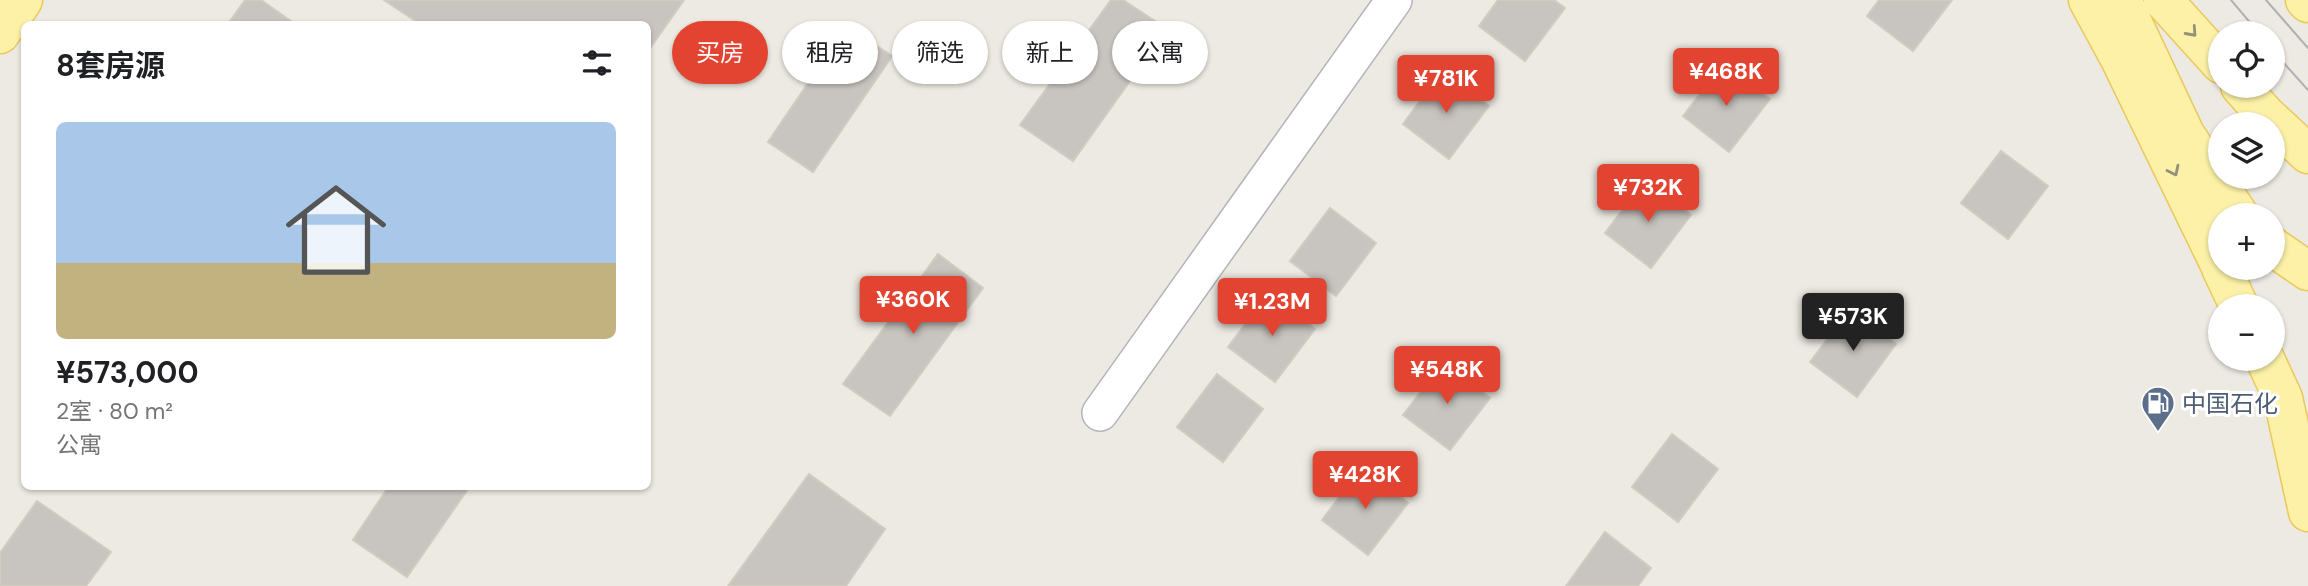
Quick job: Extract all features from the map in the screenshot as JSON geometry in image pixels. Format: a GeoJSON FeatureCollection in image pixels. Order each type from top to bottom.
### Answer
{"type":"FeatureCollection","features":[{"type":"Feature","properties":{"kind":"main road"},"geometry":{"type":"LineString","coordinates":[[0,34],[23,0]]}},
{"type":"Feature","properties":{"kind":"main road"},"geometry":{"type":"LineString","coordinates":[[2088,0],[2120,59],[2208,241]]}},
{"type":"Feature","properties":{"kind":"main road"},"geometry":{"type":"LineString","coordinates":[[2122,0],[2185,134]]}},
{"type":"Feature","properties":{"kind":"main road"},"geometry":{"type":"LineString","coordinates":[[2164,0],[2208,49]]}},
{"type":"Feature","properties":{"kind":"main road"},"geometry":{"type":"LineString","coordinates":[[2120,59],[2185,134],[2231,203]]}},
{"type":"Feature","properties":{"kind":"main road"},"geometry":{"type":"LineString","coordinates":[[2251,98],[2308,154]]}},
{"type":"Feature","properties":{"kind":"main road"},"geometry":{"type":"LineString","coordinates":[[2285,255],[2308,271]]}},
{"type":"Feature","properties":{"kind":"main road"},"geometry":{"type":"LineString","coordinates":[[2271,371],[2283,398],[2308,512]]}},
{"type":"Feature","properties":{"kind":"street"},"geometry":{"type":"LineString","coordinates":[[1100,413],[1394,0]]}},
{"type":"Feature","properties":{"kind":"building"},"geometry":{"type":"Polygon","coordinates":[[[245,0],[261,0],[291,21],[230,21],[245,0]]]}},
{"type":"Feature","properties":{"kind":"building"},"geometry":{"type":"Polygon","coordinates":[[[384,0],[684,0],[651,47],[651,21],[416,21],[384,0]]]}},
{"type":"Feature","properties":{"kind":"building"},"geometry":{"type":"Polygon","coordinates":[[[1111,0],[1123,0],[1155,21],[1112,21],[1112,84],[1128,84],[1073,161],[1020,125],[1050,84],[1098,84],[1098,21],[1096,21],[1111,0]]]}},
{"type":"Feature","properties":{"kind":"building"},"geometry":{"type":"Polygon","coordinates":[[[1498,0],[1554,0],[1565,8],[1525,61],[1479,26],[1498,0]]]}},
{"type":"Feature","properties":{"kind":"building"},"geometry":{"type":"Polygon","coordinates":[[[1879,0],[1952,0],[1913,51],[1867,16],[1879,0]]]}},
{"type":"Feature","properties":{"kind":"building"},"geometry":{"type":"Polygon","coordinates":[[[878,47],[892,56],[878,77],[878,47]]]}},
{"type":"Feature","properties":{"kind":"building"},"geometry":{"type":"Polygon","coordinates":[[[1723,64],[1770,99],[1729,152],[1683,116],[1723,64]]]}},
{"type":"Feature","properties":{"kind":"building"},"geometry":{"type":"Polygon","coordinates":[[[1442,71],[1489,106],[1449,159],[1403,124],[1442,71]]]}},
{"type":"Feature","properties":{"kind":"building"},"geometry":{"type":"Polygon","coordinates":[[[808,84],[873,84],[813,172],[768,142],[808,84]]]}},
{"type":"Feature","properties":{"kind":"building"},"geometry":{"type":"Polygon","coordinates":[[[2001,151],[2048,186],[2008,239],[1961,203],[2001,151]]]}},
{"type":"Feature","properties":{"kind":"building"},"geometry":{"type":"Polygon","coordinates":[[[1645,180],[1691,215],[1651,268],[1605,233],[1645,180]]]}},
{"type":"Feature","properties":{"kind":"building"},"geometry":{"type":"Polygon","coordinates":[[[1330,208],[1376,243],[1336,296],[1290,261],[1330,208]]]}},
{"type":"Feature","properties":{"kind":"building"},"geometry":{"type":"Polygon","coordinates":[[[938,254],[983,288],[890,416],[843,384],[938,254]]]}},
{"type":"Feature","properties":{"kind":"building"},"geometry":{"type":"Polygon","coordinates":[[[1268,294],[1315,329],[1275,382],[1228,347],[1268,294]]]}},
{"type":"Feature","properties":{"kind":"building"},"geometry":{"type":"Polygon","coordinates":[[[1850,309],[1896,344],[1857,397],[1810,362],[1850,309]]]}},
{"type":"Feature","properties":{"kind":"building"},"geometry":{"type":"Polygon","coordinates":[[[1443,363],[1490,398],[1450,450],[1403,415],[1443,363]]]}},
{"type":"Feature","properties":{"kind":"building"},"geometry":{"type":"Polygon","coordinates":[[[1217,374],[1263,409],[1223,462],[1177,427],[1217,374]]]}},
{"type":"Feature","properties":{"kind":"building"},"geometry":{"type":"Polygon","coordinates":[[[1672,434],[1718,469],[1678,522],[1632,487],[1672,434]]]}},
{"type":"Feature","properties":{"kind":"building"},"geometry":{"type":"Polygon","coordinates":[[[1362,467],[1408,503],[1368,555],[1322,520],[1362,467]]]}},
{"type":"Feature","properties":{"kind":"building"},"geometry":{"type":"Polygon","coordinates":[[[809,474],[885,529],[846,586],[728,586],[809,474]]]}},
{"type":"Feature","properties":{"kind":"building"},"geometry":{"type":"Polygon","coordinates":[[[386,490],[467,490],[407,577],[353,540],[386,490]]]}},
{"type":"Feature","properties":{"kind":"building"},"geometry":{"type":"Polygon","coordinates":[[[37,501],[111,552],[86,586],[0,586],[0,553],[37,501]]]}},
{"type":"Feature","properties":{"kind":"building"},"geometry":{"type":"Polygon","coordinates":[[[1605,532],[1651,568],[1638,586],[1566,586],[1605,532]]]}},
{"type":"Feature","properties":{"kind":"tram line"},"geometry":{"type":"LineString","coordinates":[[2231,0],[2249,21]]}},
{"type":"Feature","properties":{"kind":"tram line"},"geometry":{"type":"LineString","coordinates":[[2266,0],[2308,48]]}},
{"type":"Feature","properties":{"kind":"tram line"},"geometry":{"type":"LineString","coordinates":[[2285,64],[2308,90]]}},
{"type":"Feature","properties":{"kind":"place","name":"中国石化"},"geometry":{"type":"Point","coordinates":[2158,433]}}]}
